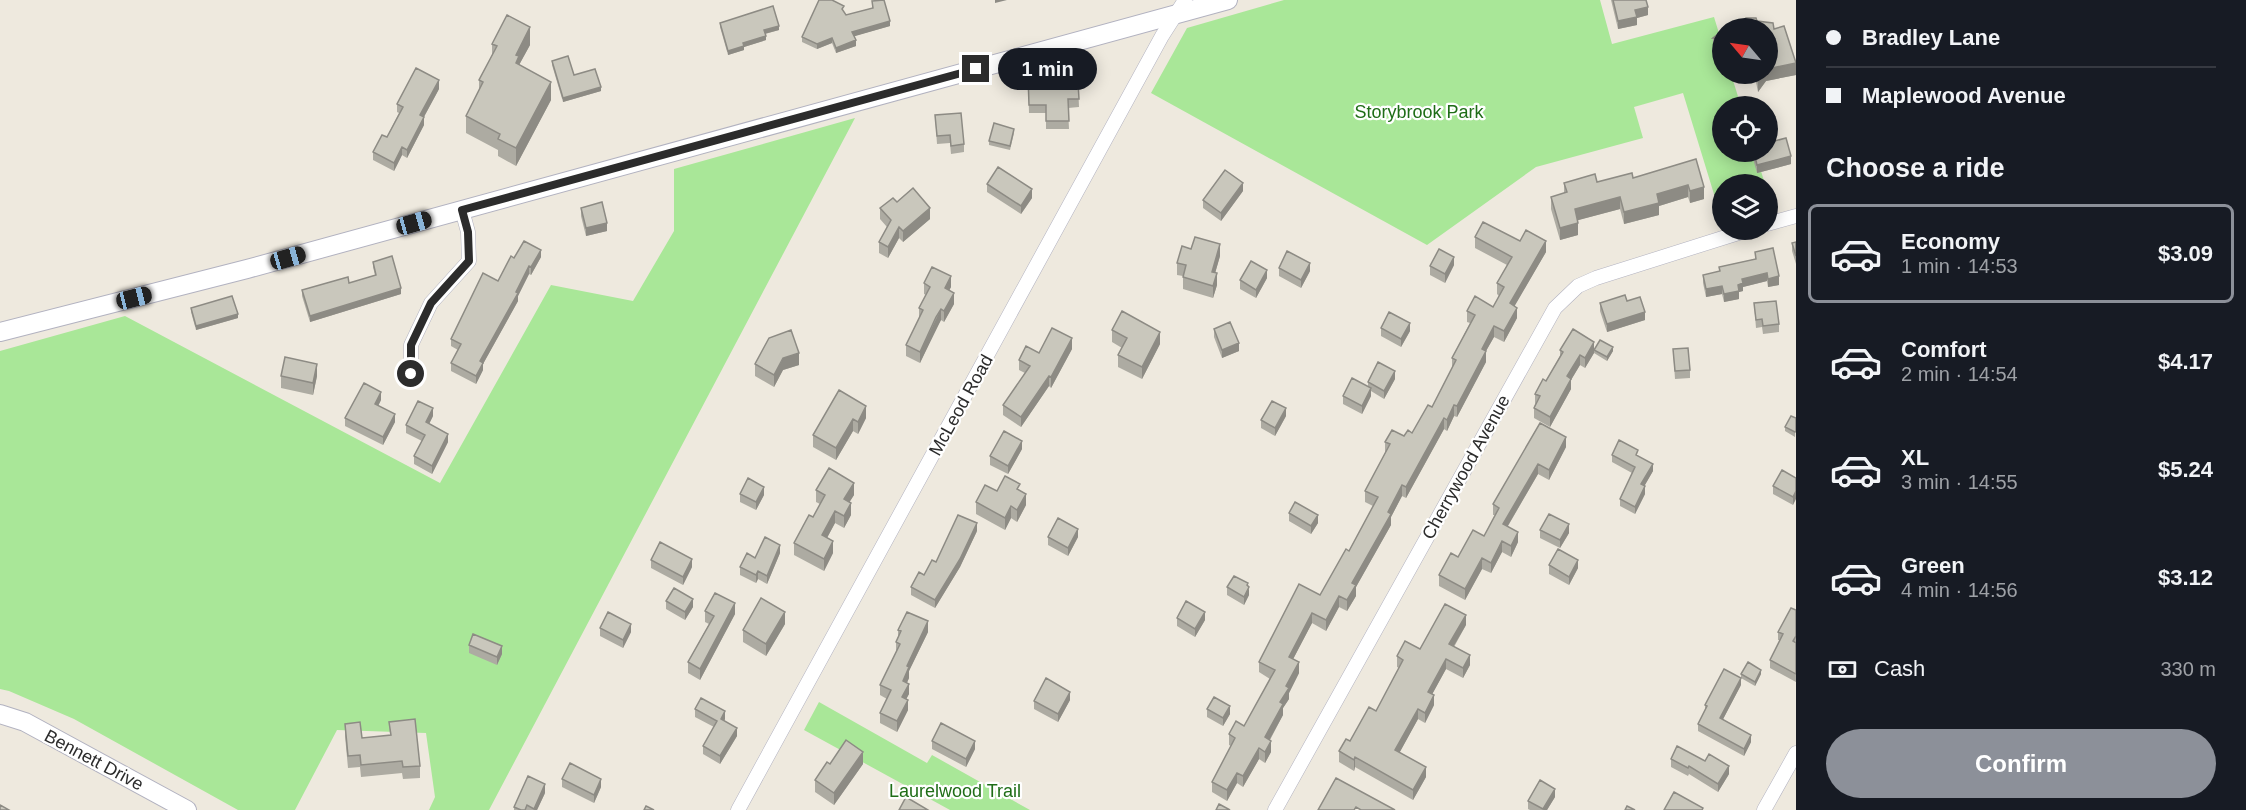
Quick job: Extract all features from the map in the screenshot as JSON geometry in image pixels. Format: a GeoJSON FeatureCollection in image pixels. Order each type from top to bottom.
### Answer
{"type":"FeatureCollection","features":[{"type":"Feature","properties":{"kind":"street"},"geometry":{"type":"LineString","coordinates":[[0,332],[247,270],[1181,7],[1228,0]]}},
{"type":"Feature","properties":{"kind":"street","name":"McLeod Road"},"geometry":{"type":"LineString","coordinates":[[738,810],[1162,36],[1181,7]]}},
{"type":"Feature","properties":{"kind":"street"},"geometry":{"type":"LineString","coordinates":[[411,374],[411,345],[431,303],[469,261],[468,232],[462,210]]}},
{"type":"Feature","properties":{"kind":"street"},"geometry":{"type":"LineString","coordinates":[[1778,221],[1796,216]]}},
{"type":"Feature","properties":{"kind":"street","name":"Cherrywood Avenue"},"geometry":{"type":"LineString","coordinates":[[1275,810],[1555,308],[1578,286],[1596,278],[1716,240]]}},
{"type":"Feature","properties":{"kind":"street","name":"Bennett Drive"},"geometry":{"type":"LineString","coordinates":[[0,714],[25,722],[187,810]]}},
{"type":"Feature","properties":{"kind":"street"},"geometry":{"type":"LineString","coordinates":[[1764,810],[1796,753]]}},
{"type":"Feature","properties":{"kind":"green space","name":"Storybrook Park"},"geometry":{"type":"Polygon","coordinates":[[[1284,0],[1600,0],[1612,44],[1714,17],[1712,18],[1712,84],[1734,84],[1738,96],[1712,96],[1712,162],[1758,162],[1762,174],[1712,174],[1712,188],[1683,93],[1634,107],[1643,138],[1536,167],[1427,245],[1151,93],[1187,28],[1284,0]]]}},
{"type":"Feature","properties":{"kind":"green space"},"geometry":{"type":"Polygon","coordinates":[[[855,118],[489,810],[429,810],[435,797],[426,733],[337,730],[295,810],[238,810],[74,719],[0,689],[0,351],[125,316],[440,483],[551,285],[633,301],[674,231],[674,169],[855,118]]]}},
{"type":"Feature","properties":{"kind":"green space","name":"Laurelwood Trail"},"geometry":{"type":"Polygon","coordinates":[[[819,702],[927,763],[932,755],[1030,810],[950,810],[804,730],[819,702]]]}},
{"type":"Feature","properties":{"kind":"building"},"geometry":{"type":"Polygon","coordinates":[[[819,0],[832,0],[844,6],[842,9],[846,15],[873,8],[872,1],[884,0],[890,21],[852,32],[856,40],[836,48],[832,38],[817,44],[802,37],[819,0]]]}},
{"type":"Feature","properties":{"kind":"building"},"geometry":{"type":"Polygon","coordinates":[[[1613,0],[1646,0],[1648,7],[1635,10],[1637,17],[1618,21],[1613,0]]]}},
{"type":"Feature","properties":{"kind":"building"},"geometry":{"type":"Polygon","coordinates":[[[773,6],[779,26],[764,30],[766,36],[743,43],[744,46],[728,51],[720,23],[773,6]]]}},
{"type":"Feature","properties":{"kind":"building"},"geometry":{"type":"Polygon","coordinates":[[[507,15],[530,27],[516,55],[519,56],[516,63],[551,82],[516,148],[498,139],[500,134],[466,116],[483,82],[479,80],[497,46],[492,44],[507,15]]]}},
{"type":"Feature","properties":{"kind":"building"},"geometry":{"type":"Polygon","coordinates":[[[1784,26],[1796,63],[1778,67],[1778,28],[1784,26]]]}},
{"type":"Feature","properties":{"kind":"building"},"geometry":{"type":"Polygon","coordinates":[[[568,56],[574,75],[595,69],[601,87],[563,98],[552,61],[568,56]]]}},
{"type":"Feature","properties":{"kind":"building"},"geometry":{"type":"Polygon","coordinates":[[[416,68],[439,80],[420,115],[424,117],[407,150],[402,147],[394,163],[373,152],[382,135],[387,137],[403,107],[397,104],[416,68]]]}},
{"type":"Feature","properties":{"kind":"building"},"geometry":{"type":"Polygon","coordinates":[[[1028,76],[1048,76],[1048,84],[1078,83],[1079,99],[1068,99],[1069,121],[1046,121],[1046,105],[1029,105],[1028,76]]]}},
{"type":"Feature","properties":{"kind":"building"},"geometry":{"type":"Polygon","coordinates":[[[961,113],[964,144],[951,146],[950,135],[937,136],[935,115],[961,113]]]}},
{"type":"Feature","properties":{"kind":"building"},"geometry":{"type":"Polygon","coordinates":[[[994,123],[1014,129],[1010,146],[989,141],[994,123]]]}},
{"type":"Feature","properties":{"kind":"building"},"geometry":{"type":"Polygon","coordinates":[[[1786,138],[1791,156],[1778,159],[1778,140],[1786,138]]]}},
{"type":"Feature","properties":{"kind":"building"},"geometry":{"type":"Polygon","coordinates":[[[1696,159],[1704,187],[1690,191],[1688,185],[1657,194],[1659,203],[1624,212],[1620,197],[1575,209],[1578,223],[1560,228],[1551,197],[1567,192],[1564,183],[1595,174],[1597,182],[1632,173],[1633,178],[1696,159]]]}},
{"type":"Feature","properties":{"kind":"building"},"geometry":{"type":"Polygon","coordinates":[[[998,167],[1032,189],[1021,206],[987,184],[998,167]]]}},
{"type":"Feature","properties":{"kind":"building"},"geometry":{"type":"Polygon","coordinates":[[[1225,170],[1243,183],[1221,213],[1203,200],[1225,170]]]}},
{"type":"Feature","properties":{"kind":"building"},"geometry":{"type":"Polygon","coordinates":[[[913,188],[930,208],[903,231],[899,227],[888,247],[879,242],[891,220],[880,208],[893,198],[897,202],[913,188]]]}},
{"type":"Feature","properties":{"kind":"building"},"geometry":{"type":"Polygon","coordinates":[[[602,202],[607,223],[586,228],[581,208],[602,202]]]}},
{"type":"Feature","properties":{"kind":"building"},"geometry":{"type":"Polygon","coordinates":[[[1483,222],[1520,241],[1526,230],[1546,241],[1510,303],[1517,308],[1504,331],[1494,326],[1482,349],[1486,351],[1457,406],[1454,405],[1447,420],[1444,418],[1406,487],[1402,485],[1388,512],[1391,514],[1352,583],[1356,585],[1347,600],[1339,596],[1326,620],[1312,613],[1289,657],[1299,662],[1286,686],[1289,688],[1280,702],[1283,704],[1265,737],[1271,741],[1265,752],[1259,748],[1243,776],[1237,773],[1227,790],[1212,782],[1235,738],[1229,734],[1236,721],[1244,726],[1275,670],[1259,662],[1299,584],[1320,595],[1346,549],[1349,551],[1378,497],[1365,491],[1390,444],[1385,442],[1392,430],[1404,436],[1408,430],[1412,433],[1428,405],[1432,407],[1456,360],[1452,358],[1475,315],[1467,311],[1475,296],[1493,307],[1504,287],[1497,283],[1512,257],[1475,237],[1483,222]]]}},
{"type":"Feature","properties":{"kind":"building"},"geometry":{"type":"Polygon","coordinates":[[[1195,237],[1220,244],[1212,272],[1217,273],[1213,286],[1183,277],[1186,265],[1177,263],[1182,246],[1191,249],[1195,237]]]}},
{"type":"Feature","properties":{"kind":"building"},"geometry":{"type":"Polygon","coordinates":[[[524,241],[541,250],[531,267],[529,266],[516,292],[518,293],[480,361],[483,363],[476,376],[451,363],[461,344],[451,339],[483,273],[498,281],[511,256],[514,258],[524,241]]]}},
{"type":"Feature","properties":{"kind":"building"},"geometry":{"type":"Polygon","coordinates":[[[1796,242],[1796,256],[1792,243],[1796,242]]]}},
{"type":"Feature","properties":{"kind":"building"},"geometry":{"type":"Polygon","coordinates":[[[1773,248],[1779,276],[1768,279],[1767,273],[1742,279],[1743,283],[1738,285],[1739,291],[1724,294],[1722,286],[1706,289],[1703,275],[1720,271],[1719,267],[1756,259],[1755,252],[1773,248]]]}},
{"type":"Feature","properties":{"kind":"building"},"geometry":{"type":"Polygon","coordinates":[[[1439,249],[1454,257],[1445,274],[1430,266],[1439,249]]]}},
{"type":"Feature","properties":{"kind":"building"},"geometry":{"type":"Polygon","coordinates":[[[1287,251],[1310,263],[1301,280],[1279,268],[1287,251]]]}},
{"type":"Feature","properties":{"kind":"building"},"geometry":{"type":"Polygon","coordinates":[[[392,256],[401,288],[310,316],[302,290],[348,277],[349,283],[376,275],[373,262],[392,256]]]}},
{"type":"Feature","properties":{"kind":"building"},"geometry":{"type":"Polygon","coordinates":[[[1251,261],[1267,270],[1256,290],[1240,280],[1251,261]]]}},
{"type":"Feature","properties":{"kind":"building"},"geometry":{"type":"Polygon","coordinates":[[[932,267],[951,276],[945,288],[954,293],[944,311],[941,309],[936,317],[920,352],[906,345],[923,310],[919,308],[930,287],[924,283],[932,267]]]}},
{"type":"Feature","properties":{"kind":"building"},"geometry":{"type":"Polygon","coordinates":[[[1625,295],[1627,301],[1640,297],[1645,312],[1607,324],[1600,303],[1625,295]]]}},
{"type":"Feature","properties":{"kind":"building"},"geometry":{"type":"Polygon","coordinates":[[[232,296],[238,314],[196,326],[191,308],[232,296]]]}},
{"type":"Feature","properties":{"kind":"building"},"geometry":{"type":"Polygon","coordinates":[[[1776,301],[1779,324],[1763,326],[1762,319],[1756,320],[1754,303],[1776,301]]]}},
{"type":"Feature","properties":{"kind":"building"},"geometry":{"type":"Polygon","coordinates":[[[1122,311],[1160,332],[1142,367],[1118,355],[1127,338],[1112,330],[1122,311]]]}},
{"type":"Feature","properties":{"kind":"building"},"geometry":{"type":"Polygon","coordinates":[[[1389,312],[1410,323],[1401,339],[1381,328],[1389,312]]]}},
{"type":"Feature","properties":{"kind":"building"},"geometry":{"type":"Polygon","coordinates":[[[1230,322],[1239,343],[1222,350],[1214,329],[1230,322]]]}},
{"type":"Feature","properties":{"kind":"building"},"geometry":{"type":"Polygon","coordinates":[[[1052,328],[1072,338],[1051,377],[1049,376],[1021,417],[1003,405],[1030,366],[1019,360],[1026,346],[1039,353],[1052,328]]]}},
{"type":"Feature","properties":{"kind":"building"},"geometry":{"type":"Polygon","coordinates":[[[1573,329],[1594,342],[1585,358],[1580,355],[1567,376],[1571,379],[1550,417],[1534,408],[1540,396],[1535,394],[1543,379],[1546,381],[1563,352],[1560,350],[1573,329]]]}},
{"type":"Feature","properties":{"kind":"building"},"geometry":{"type":"Polygon","coordinates":[[[791,330],[799,353],[783,358],[774,375],[755,364],[769,338],[791,330]]]}},
{"type":"Feature","properties":{"kind":"building"},"geometry":{"type":"Polygon","coordinates":[[[1600,340],[1613,347],[1607,357],[1594,350],[1600,340]]]}},
{"type":"Feature","properties":{"kind":"building"},"geometry":{"type":"Polygon","coordinates":[[[1688,348],[1690,370],[1675,371],[1673,349],[1688,348]]]}},
{"type":"Feature","properties":{"kind":"building"},"geometry":{"type":"Polygon","coordinates":[[[285,357],[317,364],[313,383],[281,376],[285,357]]]}},
{"type":"Feature","properties":{"kind":"building"},"geometry":{"type":"Polygon","coordinates":[[[1378,362],[1395,371],[1384,391],[1368,382],[1378,362]]]}},
{"type":"Feature","properties":{"kind":"building"},"geometry":{"type":"Polygon","coordinates":[[[1352,378],[1371,388],[1362,406],[1343,396],[1352,378]]]}},
{"type":"Feature","properties":{"kind":"building"},"geometry":{"type":"Polygon","coordinates":[[[364,383],[381,392],[375,404],[395,414],[383,437],[345,418],[364,383]]]}},
{"type":"Feature","properties":{"kind":"building"},"geometry":{"type":"Polygon","coordinates":[[[839,390],[866,406],[858,422],[853,419],[836,448],[813,435],[839,390]]]}},
{"type":"Feature","properties":{"kind":"building"},"geometry":{"type":"Polygon","coordinates":[[[418,401],[433,408],[426,422],[448,434],[432,466],[414,456],[425,435],[406,425],[418,401]]]}},
{"type":"Feature","properties":{"kind":"building"},"geometry":{"type":"Polygon","coordinates":[[[1272,401],[1286,408],[1275,428],[1261,420],[1272,401]]]}},
{"type":"Feature","properties":{"kind":"building"},"geometry":{"type":"Polygon","coordinates":[[[1791,416],[1796,418],[1795,432],[1785,427],[1791,416]]]}},
{"type":"Feature","properties":{"kind":"building"},"geometry":{"type":"Polygon","coordinates":[[[1540,423],[1566,437],[1549,470],[1538,464],[1503,524],[1518,532],[1511,546],[1502,541],[1491,563],[1482,558],[1465,589],[1439,575],[1451,553],[1458,557],[1473,530],[1484,536],[1499,508],[1493,504],[1540,423]]]}},
{"type":"Feature","properties":{"kind":"building"},"geometry":{"type":"Polygon","coordinates":[[[1004,431],[1022,441],[1008,466],[990,456],[1004,431]]]}},
{"type":"Feature","properties":{"kind":"building"},"geometry":{"type":"Polygon","coordinates":[[[1619,440],[1638,450],[1636,455],[1653,464],[1641,484],[1645,486],[1635,507],[1620,499],[1635,467],[1612,455],[1619,440]]]}},
{"type":"Feature","properties":{"kind":"building"},"geometry":{"type":"Polygon","coordinates":[[[829,468],[854,483],[844,499],[851,503],[844,516],[835,511],[822,535],[833,541],[824,559],[794,543],[809,515],[813,517],[825,495],[816,490],[829,468]]]}},
{"type":"Feature","properties":{"kind":"building"},"geometry":{"type":"Polygon","coordinates":[[[1782,470],[1796,478],[1796,491],[1793,497],[1773,486],[1782,470]]]}},
{"type":"Feature","properties":{"kind":"building"},"geometry":{"type":"Polygon","coordinates":[[[1005,476],[1020,484],[1017,489],[1026,494],[1017,510],[1011,506],[1005,518],[976,502],[985,485],[997,491],[1005,476]]]}},
{"type":"Feature","properties":{"kind":"building"},"geometry":{"type":"Polygon","coordinates":[[[748,478],[764,487],[756,502],[740,494],[748,478]]]}},
{"type":"Feature","properties":{"kind":"building"},"geometry":{"type":"Polygon","coordinates":[[[1295,502],[1318,515],[1311,526],[1289,513],[1295,502]]]}},
{"type":"Feature","properties":{"kind":"building"},"geometry":{"type":"Polygon","coordinates":[[[1549,514],[1569,524],[1560,540],[1540,530],[1549,514]]]}},
{"type":"Feature","properties":{"kind":"building"},"geometry":{"type":"Polygon","coordinates":[[[958,515],[977,523],[960,559],[935,600],[911,587],[919,572],[924,575],[932,560],[936,562],[958,515]]]}},
{"type":"Feature","properties":{"kind":"building"},"geometry":{"type":"Polygon","coordinates":[[[1058,518],[1078,529],[1068,548],[1048,537],[1058,518]]]}},
{"type":"Feature","properties":{"kind":"building"},"geometry":{"type":"Polygon","coordinates":[[[765,537],[780,545],[767,576],[758,571],[756,575],[740,567],[747,553],[755,558],[765,537]]]}},
{"type":"Feature","properties":{"kind":"building"},"geometry":{"type":"Polygon","coordinates":[[[660,542],[692,559],[683,577],[651,560],[660,542]]]}},
{"type":"Feature","properties":{"kind":"building"},"geometry":{"type":"Polygon","coordinates":[[[1558,549],[1578,560],[1569,577],[1549,565],[1558,549]]]}},
{"type":"Feature","properties":{"kind":"building"},"geometry":{"type":"Polygon","coordinates":[[[1234,576],[1248,583],[1249,587],[1244,597],[1227,587],[1234,576]]]}},
{"type":"Feature","properties":{"kind":"building"},"geometry":{"type":"Polygon","coordinates":[[[674,588],[693,599],[685,612],[666,601],[674,588]]]}},
{"type":"Feature","properties":{"kind":"building"},"geometry":{"type":"Polygon","coordinates":[[[715,593],[735,603],[700,669],[688,662],[714,616],[705,611],[715,593]]]}},
{"type":"Feature","properties":{"kind":"building"},"geometry":{"type":"Polygon","coordinates":[[[761,598],[785,612],[766,644],[743,630],[761,598]]]}},
{"type":"Feature","properties":{"kind":"building"},"geometry":{"type":"Polygon","coordinates":[[[1186,601],[1205,612],[1195,629],[1177,618],[1186,601]]]}},
{"type":"Feature","properties":{"kind":"building"},"geometry":{"type":"Polygon","coordinates":[[[1445,604],[1466,615],[1449,644],[1470,655],[1463,668],[1446,659],[1428,692],[1434,695],[1425,713],[1418,709],[1395,750],[1426,767],[1413,790],[1355,757],[1354,760],[1339,751],[1346,739],[1350,741],[1369,707],[1376,711],[1403,660],[1397,656],[1405,641],[1420,649],[1445,604]]]}},
{"type":"Feature","properties":{"kind":"building"},"geometry":{"type":"Polygon","coordinates":[[[1791,608],[1796,610],[1796,636],[1793,641],[1796,643],[1796,674],[1770,660],[1783,634],[1778,632],[1791,608]]]}},
{"type":"Feature","properties":{"kind":"building"},"geometry":{"type":"Polygon","coordinates":[[[608,612],[631,624],[623,640],[600,628],[608,612]]]}},
{"type":"Feature","properties":{"kind":"building"},"geometry":{"type":"Polygon","coordinates":[[[907,612],[928,621],[907,666],[909,667],[903,681],[909,684],[902,697],[908,700],[897,721],[880,713],[891,690],[880,685],[900,644],[896,642],[901,631],[898,630],[907,612]]]}},
{"type":"Feature","properties":{"kind":"building"},"geometry":{"type":"Polygon","coordinates":[[[473,634],[502,646],[497,657],[469,645],[473,634]]]}},
{"type":"Feature","properties":{"kind":"building"},"geometry":{"type":"Polygon","coordinates":[[[1748,662],[1761,670],[1755,682],[1741,674],[1748,662]]]}},
{"type":"Feature","properties":{"kind":"building"},"geometry":{"type":"Polygon","coordinates":[[[1724,669],[1741,678],[1720,718],[1751,735],[1744,749],[1698,724],[1724,669]]]}},
{"type":"Feature","properties":{"kind":"building"},"geometry":{"type":"Polygon","coordinates":[[[1046,678],[1070,692],[1058,714],[1034,701],[1046,678]]]}},
{"type":"Feature","properties":{"kind":"building"},"geometry":{"type":"Polygon","coordinates":[[[1214,697],[1230,706],[1223,718],[1207,709],[1214,697]]]}},
{"type":"Feature","properties":{"kind":"building"},"geometry":{"type":"Polygon","coordinates":[[[701,698],[725,711],[721,719],[737,728],[720,756],[703,746],[717,721],[695,709],[701,698]]]}},
{"type":"Feature","properties":{"kind":"building"},"geometry":{"type":"Polygon","coordinates":[[[415,719],[420,766],[403,767],[402,761],[361,765],[360,755],[348,756],[345,724],[360,722],[362,738],[391,735],[389,722],[415,719]]]}},
{"type":"Feature","properties":{"kind":"building"},"geometry":{"type":"Polygon","coordinates":[[[941,723],[975,741],[966,759],[932,741],[941,723]]]}},
{"type":"Feature","properties":{"kind":"building"},"geometry":{"type":"Polygon","coordinates":[[[846,740],[863,752],[834,793],[815,780],[827,762],[830,764],[846,740]]]}},
{"type":"Feature","properties":{"kind":"building"},"geometry":{"type":"Polygon","coordinates":[[[1677,746],[1705,761],[1709,754],[1729,766],[1718,784],[1689,766],[1688,768],[1671,759],[1677,746]]]}},
{"type":"Feature","properties":{"kind":"building"},"geometry":{"type":"Polygon","coordinates":[[[570,763],[601,779],[594,795],[562,779],[570,763]]]}},
{"type":"Feature","properties":{"kind":"building"},"geometry":{"type":"Polygon","coordinates":[[[528,776],[545,784],[534,809],[527,805],[525,810],[521,810],[514,807],[528,776]]]}},
{"type":"Feature","properties":{"kind":"building"},"geometry":{"type":"Polygon","coordinates":[[[1336,778],[1395,810],[1361,810],[1356,807],[1354,810],[1318,810],[1336,778]]]}},
{"type":"Feature","properties":{"kind":"building"},"geometry":{"type":"Polygon","coordinates":[[[1540,780],[1555,789],[1543,809],[1528,801],[1540,780]]]}},
{"type":"Feature","properties":{"kind":"building"},"geometry":{"type":"Polygon","coordinates":[[[1674,792],[1703,808],[1702,810],[1664,810],[1674,792]]]}},
{"type":"Feature","properties":{"kind":"building"},"geometry":{"type":"Polygon","coordinates":[[[906,797],[928,810],[899,810],[906,797]]]}},
{"type":"Feature","properties":{"kind":"building"},"geometry":{"type":"Polygon","coordinates":[[[1219,804],[1230,810],[1216,810],[1219,804]]]}},
{"type":"Feature","properties":{"kind":"route"},"geometry":{"type":"LineString","coordinates":[[411,374],[411,345],[431,303],[469,261],[468,232],[462,210],[976,69]]}}]}
